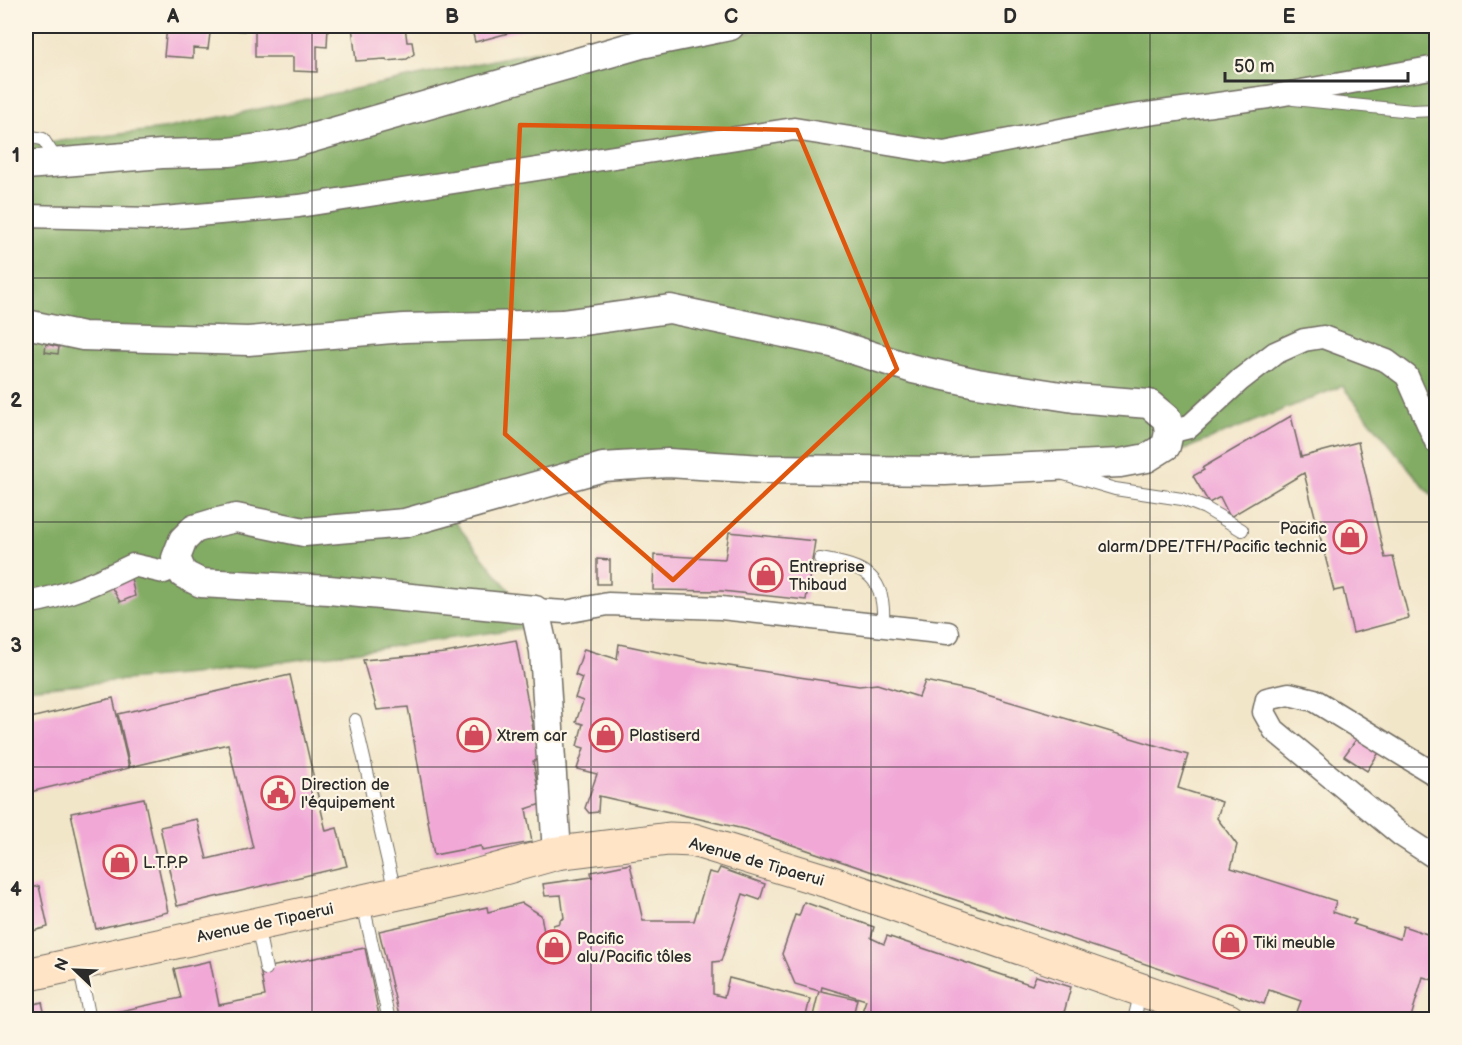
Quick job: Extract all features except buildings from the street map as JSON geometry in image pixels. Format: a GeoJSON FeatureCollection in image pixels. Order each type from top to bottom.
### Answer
{"type":"FeatureCollection","features":[{"type":"Feature","properties":{"kind":"main road","name":"Avenue de Tipaerui"},"geometry":{"type":"LineString","coordinates":[[26,975],[472,877],[556,853],[657,840],[693,840],[883,899],[1138,1004],[1228,1020]]}},
{"type":"Feature","properties":{"kind":"street"},"geometry":{"type":"LineString","coordinates":[[26,165],[162,154],[229,152],[291,144],[641,44],[730,26]]}},
{"type":"Feature","properties":{"kind":"street"},"geometry":{"type":"LineString","coordinates":[[26,216],[152,219],[298,206],[795,129],[944,153],[1126,117],[1268,97],[1437,67]]}},
{"type":"Feature","properties":{"kind":"street"},"geometry":{"type":"LineString","coordinates":[[26,324],[83,336],[248,340],[404,328],[562,324],[670,309],[832,343],[913,369],[977,383],[1074,398],[1149,404],[1167,419],[1169,432],[1166,446],[1147,458],[1120,464],[1049,468],[841,471],[763,470],[668,463],[603,467],[405,524],[304,532],[236,518],[194,529],[183,540],[176,558],[183,574],[201,584],[329,590],[565,612],[608,604],[721,608],[948,633]]}},
{"type":"Feature","properties":{"kind":"street"},"geometry":{"type":"LineString","coordinates":[[1169,432],[1189,427],[1240,380],[1275,353],[1304,340],[1323,337],[1387,361],[1407,376],[1437,442]]}},
{"type":"Feature","properties":{"kind":"street"},"geometry":{"type":"LineString","coordinates":[[26,603],[61,597],[89,587],[133,565],[164,572],[178,566]]}},
{"type":"Feature","properties":{"kind":"street"},"geometry":{"type":"LineString","coordinates":[[535,610],[544,651],[556,853]]}},
{"type":"Feature","properties":{"kind":"street"},"geometry":{"type":"LineString","coordinates":[[1437,775],[1314,700],[1289,694],[1267,699],[1264,712],[1274,730],[1401,835],[1437,858]]}},
{"type":"Feature","properties":{"kind":"lane"},"geometry":{"type":"LineString","coordinates":[[1268,97],[1412,111],[1437,110]]}},
{"type":"Feature","properties":{"kind":"lane"},"geometry":{"type":"LineString","coordinates":[[26,136],[42,139],[58,163]]}},
{"type":"Feature","properties":{"kind":"lane"},"geometry":{"type":"LineString","coordinates":[[1049,468],[1115,489],[1182,499],[1205,508],[1242,530]]}},
{"type":"Feature","properties":{"kind":"lane"},"geometry":{"type":"LineString","coordinates":[[820,559],[861,569],[875,581],[883,594],[883,627]]}},
{"type":"Feature","properties":{"kind":"lane"},"geometry":{"type":"LineString","coordinates":[[355,720],[396,893]]}},
{"type":"Feature","properties":{"kind":"lane"},"geometry":{"type":"LineString","coordinates":[[362,901],[389,1020]]}},
{"type":"Feature","properties":{"kind":"lane"},"geometry":{"type":"LineString","coordinates":[[257,924],[266,969]]}},
{"type":"Feature","properties":{"kind":"lane"},"geometry":{"type":"LineString","coordinates":[[78,963],[90,1020]]}},
{"type":"Feature","properties":{"kind":"highlighted area"},"geometry":{"type":"Polygon","coordinates":[[[520,125],[797,130],[897,369],[673,580],[505,434],[520,125]]]}},
{"type":"Feature","properties":{"kind":"green space"},"geometry":{"type":"Polygon","coordinates":[[[825,26],[1436,26],[1436,175],[1432,188],[1436,192],[1436,499],[1342,386],[1128,472],[672,470],[442,506],[538,626],[204,673],[26,689],[26,145],[163,129],[542,50],[825,26]]]}},
{"type":"Feature","properties":{"kind":"place","name":"Pacific alarm/DPE/TFH/Pacific technic"},"geometry":{"type":"Point","coordinates":[1350,537]}},
{"type":"Feature","properties":{"kind":"place","name":"Entreprise Thibaud"},"geometry":{"type":"Point","coordinates":[766,575]}},
{"type":"Feature","properties":{"kind":"place","name":"Xtrem car"},"geometry":{"type":"Point","coordinates":[474,735]}},
{"type":"Feature","properties":{"kind":"place","name":"Plastiserd"},"geometry":{"type":"Point","coordinates":[606,735]}},
{"type":"Feature","properties":{"kind":"place","name":"Direction de l'équipement"},"geometry":{"type":"Point","coordinates":[278,793]}},
{"type":"Feature","properties":{"kind":"place","name":"L.T.P.P"},"geometry":{"type":"Point","coordinates":[120,862]}},
{"type":"Feature","properties":{"kind":"place","name":"Tiki meuble"},"geometry":{"type":"Point","coordinates":[1230,942]}},
{"type":"Feature","properties":{"kind":"place","name":"Pacific alu/Pacific tôles"},"geometry":{"type":"Point","coordinates":[554,947]}}]}
